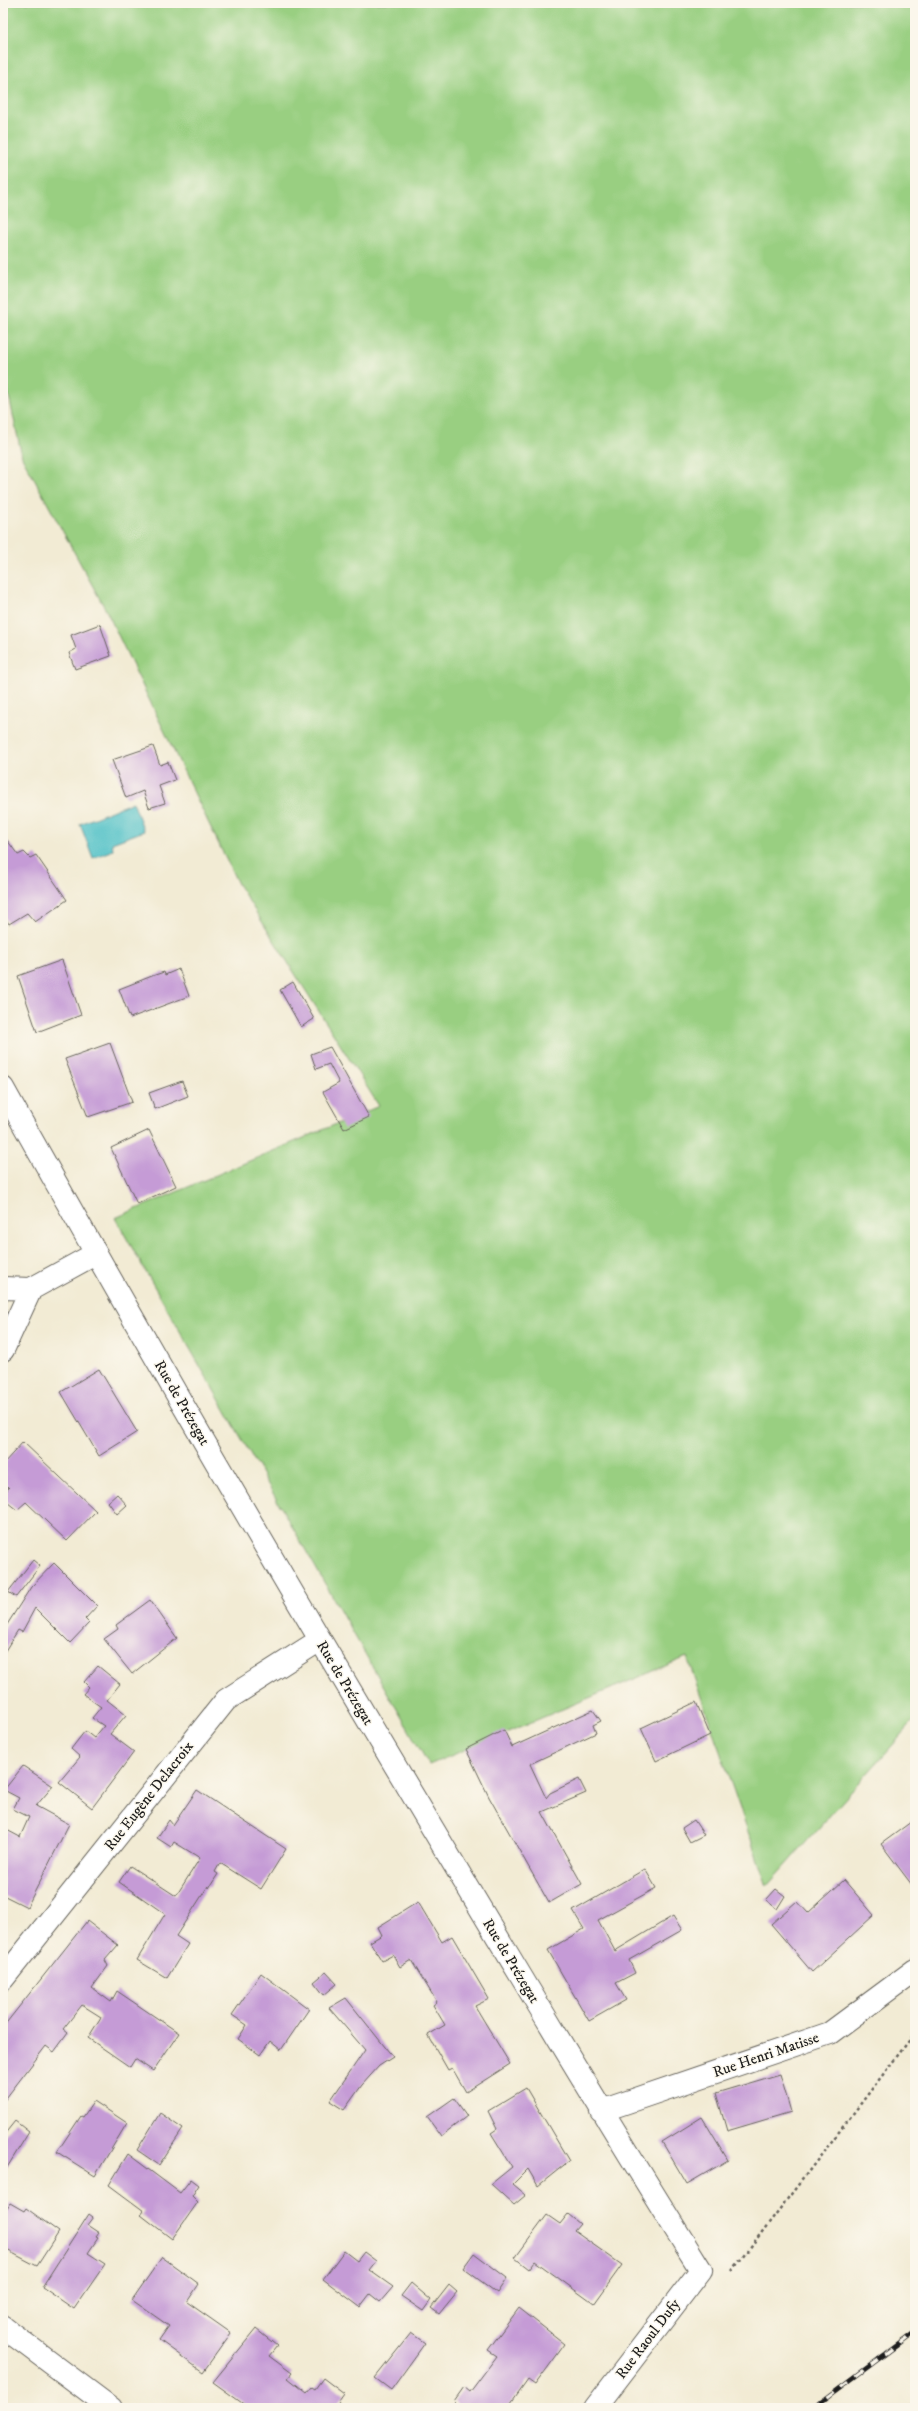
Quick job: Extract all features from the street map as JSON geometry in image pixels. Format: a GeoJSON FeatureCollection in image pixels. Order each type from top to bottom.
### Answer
{"type":"FeatureCollection","features":[{"type":"Feature","properties":{"kind":"street","name":"Rue de Prézegat"},"geometry":{"type":"LineString","coordinates":[[3,1088],[95,1254],[320,1640],[601,2111],[701,2270]]}},
{"type":"Feature","properties":{"kind":"street"},"geometry":{"type":"LineString","coordinates":[[3,1288],[31,1290],[95,1254]]}},
{"type":"Feature","properties":{"kind":"street"},"geometry":{"type":"LineString","coordinates":[[3,1350],[31,1290]]}},
{"type":"Feature","properties":{"kind":"street","name":"Rue Eugène Delacroix"},"geometry":{"type":"LineString","coordinates":[[3,1979],[226,1700],[320,1640]]}},
{"type":"Feature","properties":{"kind":"street","name":"Rue Henri Matisse"},"geometry":{"type":"LineString","coordinates":[[601,2111],[830,2033],[915,1970]]}},
{"type":"Feature","properties":{"kind":"street","name":"Rue Raoul Dufy"},"geometry":{"type":"LineString","coordinates":[[595,2408],[701,2270]]}},
{"type":"Feature","properties":{"kind":"street"},"geometry":{"type":"LineString","coordinates":[[3,2327],[111,2408]]}},
{"type":"Feature","properties":{"kind":"path"},"geometry":{"type":"LineString","coordinates":[[728,2277],[915,2034]]}},
{"type":"Feature","properties":{"kind":"path"},"geometry":{"type":"LineString","coordinates":[[907,2408],[915,2402]]}},
{"type":"Feature","properties":{"kind":"green space"},"geometry":{"type":"Polygon","coordinates":[[[3,3],[915,3],[915,1720],[767,1886],[687,1657],[429,1765],[115,1218],[379,1106],[238,884],[107,612],[22,457],[3,368],[3,3]]]}},
{"type":"Feature","properties":{"kind":"water"},"geometry":{"type":"Polygon","coordinates":[[[133,802],[144,831],[112,843],[113,850],[93,858],[80,824],[133,802]]]}},
{"type":"Feature","properties":{"kind":"building"},"geometry":{"type":"Polygon","coordinates":[[[100,624],[111,656],[75,669],[69,653],[76,649],[71,635],[100,624]]]}},
{"type":"Feature","properties":{"kind":"building"},"geometry":{"type":"Polygon","coordinates":[[[153,746],[160,765],[168,762],[175,780],[159,786],[165,803],[149,808],[143,791],[126,798],[112,760],[153,746]]]}},
{"type":"Feature","properties":{"kind":"building"},"geometry":{"type":"Polygon","coordinates":[[[7,840],[18,855],[24,852],[30,858],[36,855],[67,900],[35,922],[27,913],[9,924],[3,915],[3,842],[7,840]]]}},
{"type":"Feature","properties":{"kind":"building"},"geometry":{"type":"Polygon","coordinates":[[[62,960],[81,1015],[37,1032],[18,976],[62,960]]]}},
{"type":"Feature","properties":{"kind":"building"},"geometry":{"type":"Polygon","coordinates":[[[179,969],[189,996],[130,1018],[119,989],[164,972],[165,975],[179,969]]]}},
{"type":"Feature","properties":{"kind":"building"},"geometry":{"type":"Polygon","coordinates":[[[293,982],[314,1019],[301,1027],[280,990],[293,982]]]}},
{"type":"Feature","properties":{"kind":"building"},"geometry":{"type":"Polygon","coordinates":[[[110,1043],[132,1102],[88,1117],[65,1059],[110,1043]]]}},
{"type":"Feature","properties":{"kind":"building"},"geometry":{"type":"Polygon","coordinates":[[[330,1047],[369,1117],[344,1129],[323,1092],[339,1083],[329,1064],[316,1069],[311,1054],[330,1047]]]}},
{"type":"Feature","properties":{"kind":"building"},"geometry":{"type":"Polygon","coordinates":[[[182,1081],[188,1096],[155,1109],[149,1093],[182,1081]]]}},
{"type":"Feature","properties":{"kind":"building"},"geometry":{"type":"Polygon","coordinates":[[[149,1130],[176,1186],[137,1204],[111,1148],[149,1130]]]}},
{"type":"Feature","properties":{"kind":"building"},"geometry":{"type":"Polygon","coordinates":[[[99,1369],[137,1432],[99,1456],[61,1392],[99,1369]]]}},
{"type":"Feature","properties":{"kind":"building"},"geometry":{"type":"Polygon","coordinates":[[[23,1442],[96,1511],[67,1541],[26,1502],[17,1510],[3,1499],[3,1494],[9,1488],[3,1482],[3,1464],[23,1442]]]}},
{"type":"Feature","properties":{"kind":"building"},"geometry":{"type":"Polygon","coordinates":[[[117,1494],[127,1505],[117,1514],[108,1502],[117,1494]]]}},
{"type":"Feature","properties":{"kind":"building"},"geometry":{"type":"Polygon","coordinates":[[[33,1560],[40,1566],[16,1597],[8,1592],[33,1560]]]}},
{"type":"Feature","properties":{"kind":"building"},"geometry":{"type":"Polygon","coordinates":[[[54,1563],[97,1606],[85,1619],[89,1623],[70,1643],[35,1608],[22,1632],[18,1630],[3,1654],[3,1631],[31,1587],[54,1563]]]}},
{"type":"Feature","properties":{"kind":"building"},"geometry":{"type":"Polygon","coordinates":[[[150,1600],[177,1638],[132,1674],[104,1639],[118,1629],[116,1625],[150,1600]]]}},
{"type":"Feature","properties":{"kind":"building"},"geometry":{"type":"Polygon","coordinates":[[[98,1666],[120,1684],[107,1700],[126,1715],[110,1734],[134,1752],[92,1808],[59,1782],[80,1757],[71,1749],[85,1731],[94,1738],[104,1726],[92,1718],[101,1707],[83,1694],[89,1687],[84,1682],[98,1666]]]}},
{"type":"Feature","properties":{"kind":"building"},"geometry":{"type":"Polygon","coordinates":[[[696,1702],[710,1735],[656,1761],[641,1728],[696,1702]]]}},
{"type":"Feature","properties":{"kind":"building"},"geometry":{"type":"Polygon","coordinates":[[[593,1710],[601,1721],[593,1725],[596,1733],[530,1764],[546,1798],[550,1793],[579,1779],[586,1793],[542,1812],[582,1884],[549,1903],[489,1797],[466,1749],[504,1730],[512,1747],[593,1710]]]}},
{"type":"Feature","properties":{"kind":"building"},"geometry":{"type":"Polygon","coordinates":[[[23,1766],[53,1786],[36,1806],[69,1824],[27,1907],[3,1895],[3,1828],[20,1837],[29,1817],[13,1809],[19,1798],[4,1790],[23,1766]]]}},
{"type":"Feature","properties":{"kind":"building"},"geometry":{"type":"Polygon","coordinates":[[[197,1790],[286,1849],[261,1889],[220,1863],[215,1872],[218,1874],[209,1888],[208,1886],[176,1936],[188,1944],[167,1978],[137,1960],[165,1914],[119,1882],[130,1866],[176,1896],[200,1858],[174,1842],[171,1847],[157,1838],[169,1820],[173,1825],[197,1790]]]}},
{"type":"Feature","properties":{"kind":"building"},"geometry":{"type":"Polygon","coordinates":[[[915,1819],[915,1883],[912,1885],[881,1844],[915,1819]]]}},
{"type":"Feature","properties":{"kind":"building"},"geometry":{"type":"Polygon","coordinates":[[[694,1820],[704,1835],[690,1842],[682,1828],[694,1820]]]}},
{"type":"Feature","properties":{"kind":"building"},"geometry":{"type":"Polygon","coordinates":[[[645,1869],[656,1888],[598,1920],[615,1951],[673,1916],[682,1930],[629,1960],[635,1973],[616,1983],[626,2000],[589,2021],[548,1950],[584,1929],[573,1911],[645,1869]]]}},
{"type":"Feature","properties":{"kind":"building"},"geometry":{"type":"Polygon","coordinates":[[[844,1880],[874,1915],[812,1972],[771,1924],[797,1901],[808,1913],[844,1880]]]}},
{"type":"Feature","properties":{"kind":"building"},"geometry":{"type":"Polygon","coordinates":[[[776,1889],[785,1896],[777,1909],[766,1900],[776,1889]]]}},
{"type":"Feature","properties":{"kind":"building"},"geometry":{"type":"Polygon","coordinates":[[[418,1902],[442,1942],[452,1936],[489,1999],[475,2006],[510,2064],[466,2092],[452,2068],[448,2070],[428,2035],[445,2025],[433,2005],[437,2002],[411,1960],[400,1967],[393,1955],[382,1961],[370,1942],[382,1935],[378,1927],[418,1902]]]}},
{"type":"Feature","properties":{"kind":"building"},"geometry":{"type":"Polygon","coordinates":[[[87,1921],[118,1945],[105,1960],[108,1966],[92,1988],[111,2002],[117,1991],[179,2033],[153,2071],[135,2059],[130,2067],[88,2038],[101,2017],[82,2005],[63,2029],[68,2033],[54,2052],[46,2046],[3,2102],[3,2027],[87,1921]]]}},
{"type":"Feature","properties":{"kind":"building"},"geometry":{"type":"Polygon","coordinates":[[[326,1972],[337,1984],[324,1995],[314,1982],[326,1972]]]}},
{"type":"Feature","properties":{"kind":"building"},"geometry":{"type":"Polygon","coordinates":[[[261,1973],[309,2009],[281,2050],[270,2041],[260,2055],[238,2039],[247,2025],[232,2015],[261,1973]]]}},
{"type":"Feature","properties":{"kind":"building"},"geometry":{"type":"Polygon","coordinates":[[[346,1998],[393,2057],[379,2066],[362,2085],[344,2110],[330,2101],[365,2050],[329,2008],[346,1998]]]}},
{"type":"Feature","properties":{"kind":"building"},"geometry":{"type":"Polygon","coordinates":[[[780,2074],[791,2112],[727,2131],[716,2093],[780,2074]]]}},
{"type":"Feature","properties":{"kind":"building"},"geometry":{"type":"Polygon","coordinates":[[[526,2088],[569,2161],[538,2186],[528,2169],[513,2184],[526,2195],[514,2205],[491,2184],[512,2167],[491,2133],[497,2129],[488,2111],[526,2088]]]}},
{"type":"Feature","properties":{"kind":"building"},"geometry":{"type":"Polygon","coordinates":[[[454,2098],[467,2116],[441,2136],[427,2117],[454,2098]]]}},
{"type":"Feature","properties":{"kind":"building"},"geometry":{"type":"Polygon","coordinates":[[[94,2101],[127,2123],[95,2176],[57,2152],[81,2116],[83,2117],[94,2101]]]}},
{"type":"Feature","properties":{"kind":"building"},"geometry":{"type":"Polygon","coordinates":[[[160,2113],[183,2129],[159,2165],[137,2150],[160,2113]]]}},
{"type":"Feature","properties":{"kind":"building"},"geometry":{"type":"Polygon","coordinates":[[[702,2117],[728,2160],[687,2184],[662,2142],[702,2117]]]}},
{"type":"Feature","properties":{"kind":"building"},"geometry":{"type":"Polygon","coordinates":[[[15,2121],[29,2132],[3,2174],[3,2136],[15,2121]]]}},
{"type":"Feature","properties":{"kind":"building"},"geometry":{"type":"Polygon","coordinates":[[[128,2154],[180,2193],[191,2179],[199,2185],[192,2196],[198,2202],[172,2239],[141,2215],[144,2211],[109,2185],[128,2154]]]}},
{"type":"Feature","properties":{"kind":"building"},"geometry":{"type":"Polygon","coordinates":[[[10,2203],[24,2211],[26,2208],[59,2232],[37,2266],[3,2248],[3,2213],[10,2203]]]}},
{"type":"Feature","properties":{"kind":"building"},"geometry":{"type":"Polygon","coordinates":[[[89,2214],[93,2217],[87,2225],[99,2233],[96,2237],[98,2238],[88,2253],[105,2264],[74,2309],[42,2287],[89,2214]]]}},
{"type":"Feature","properties":{"kind":"building"},"geometry":{"type":"Polygon","coordinates":[[[568,2214],[580,2224],[574,2231],[622,2265],[594,2304],[535,2261],[529,2269],[515,2258],[547,2215],[560,2224],[568,2214]]]}},
{"type":"Feature","properties":{"kind":"building"},"geometry":{"type":"Polygon","coordinates":[[[344,2251],[357,2261],[364,2252],[376,2261],[369,2270],[393,2287],[380,2302],[370,2294],[360,2307],[323,2279],[344,2251]]]}},
{"type":"Feature","properties":{"kind":"building"},"geometry":{"type":"Polygon","coordinates":[[[474,2253],[507,2278],[497,2293],[463,2268],[474,2253]]]}},
{"type":"Feature","properties":{"kind":"building"},"geometry":{"type":"Polygon","coordinates":[[[162,2257],[199,2284],[187,2302],[231,2333],[203,2372],[159,2340],[169,2326],[132,2300],[162,2257]]]}},
{"type":"Feature","properties":{"kind":"building"},"geometry":{"type":"Polygon","coordinates":[[[411,2283],[431,2300],[423,2311],[401,2296],[411,2283]]]}},
{"type":"Feature","properties":{"kind":"building"},"geometry":{"type":"Polygon","coordinates":[[[449,2285],[457,2292],[439,2314],[431,2308],[449,2285]]]}},
{"type":"Feature","properties":{"kind":"building"},"geometry":{"type":"Polygon","coordinates":[[[519,2308],[565,2344],[535,2385],[528,2380],[508,2408],[454,2408],[457,2404],[454,2401],[464,2387],[470,2392],[497,2356],[488,2350],[519,2308]]]}},
{"type":"Feature","properties":{"kind":"building"},"geometry":{"type":"Polygon","coordinates":[[[256,2329],[277,2346],[269,2356],[292,2373],[288,2378],[307,2393],[312,2387],[315,2389],[323,2378],[344,2394],[334,2408],[249,2408],[213,2382],[256,2329]]]}},
{"type":"Feature","properties":{"kind":"building"},"geometry":{"type":"Polygon","coordinates":[[[411,2333],[425,2343],[391,2390],[375,2378],[411,2333]]]}},
{"type":"Feature","properties":{"kind":"railway"},"geometry":{"type":"LineString","coordinates":[[813,2408],[915,2332]]}}]}
